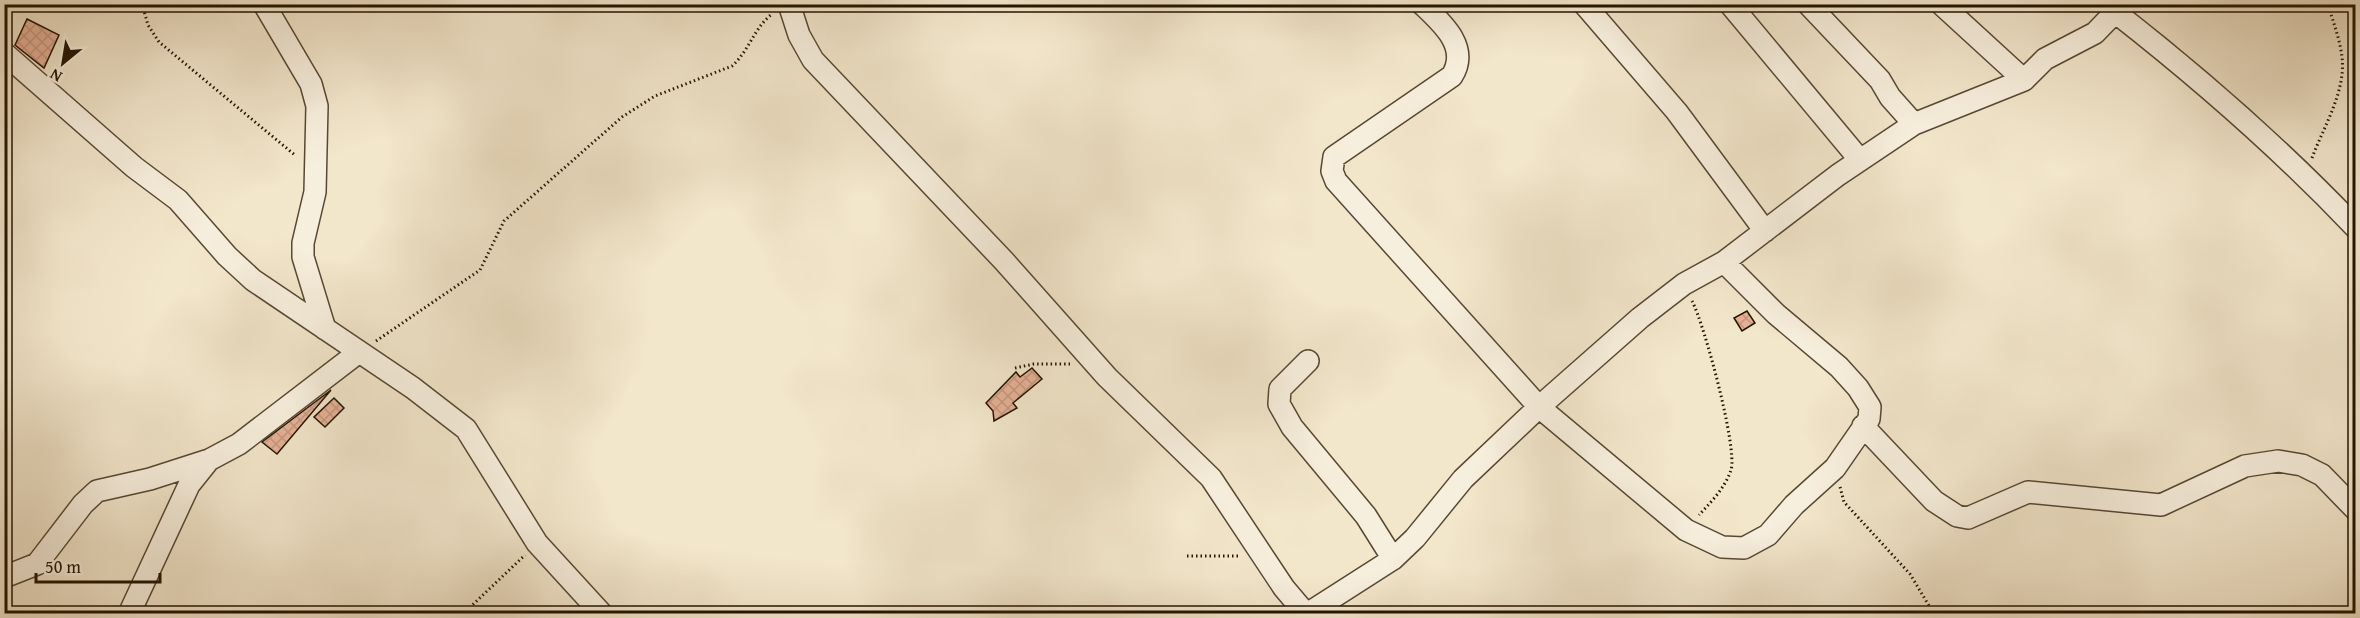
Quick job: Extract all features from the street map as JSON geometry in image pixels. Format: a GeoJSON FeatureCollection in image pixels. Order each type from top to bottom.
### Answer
{"type":"FeatureCollection","features":[{"type":"Feature","properties":{"kind":"street"},"geometry":{"type":"LineString","coordinates":[[264,4],[310,84],[319,121],[315,192],[303,243],[303,257],[325,329]]}},
{"type":"Feature","properties":{"kind":"street"},"geometry":{"type":"LineString","coordinates":[[1422,4],[1447,28],[1456,44],[1458,63],[1455,71],[1452,76],[1335,157],[1332,171],[1336,181],[1539,407],[1686,530],[1722,547],[1744,548],[1768,535],[1794,505],[1835,468],[1869,418],[1870,407],[1858,388],[1839,367],[1776,314],[1724,262]]}},
{"type":"Feature","properties":{"kind":"street"},"geometry":{"type":"LineString","coordinates":[[1584,4],[1677,112],[1765,231]]}},
{"type":"Feature","properties":{"kind":"street"},"geometry":{"type":"LineString","coordinates":[[1730,4],[1860,160]]}},
{"type":"Feature","properties":{"kind":"street"},"geometry":{"type":"LineString","coordinates":[[1808,4],[1880,80],[1890,97],[1914,124]]}},
{"type":"Feature","properties":{"kind":"street"},"geometry":{"type":"LineString","coordinates":[[1941,4],[2024,80]]}},
{"type":"Feature","properties":{"kind":"street"},"geometry":{"type":"LineString","coordinates":[[782,8],[821,69],[947,200],[1096,365],[1212,478],[1284,588],[1306,614],[1393,559],[1415,538],[1463,479],[1539,407],[1640,318],[1684,284],[1724,262],[1860,160],[1914,124],[2024,80],[2045,59],[2095,33],[2119,8],[2309,178],[2355,228]]}},
{"type":"Feature","properties":{"kind":"street"},"geometry":{"type":"LineString","coordinates":[[4,53],[134,167],[178,200],[227,256],[253,280],[413,388],[466,429],[537,543],[602,614]]}},
{"type":"Feature","properties":{"kind":"street"},"geometry":{"type":"LineString","coordinates":[[4,577],[38,564],[83,504],[97,491],[150,479],[208,460],[239,444],[359,352]]}},
{"type":"Feature","properties":{"kind":"street"},"geometry":{"type":"LineString","coordinates":[[1308,361],[1280,389],[1279,404],[1292,426],[1366,516],[1393,559]]}},
{"type":"Feature","properties":{"kind":"street"},"geometry":{"type":"LineString","coordinates":[[1863,426],[1934,501],[1957,516],[1968,518],[2028,492],[2161,505],[2245,466],[2278,461],[2302,465],[2322,475],[2355,510]]}},
{"type":"Feature","properties":{"kind":"street"},"geometry":{"type":"LineString","coordinates":[[129,614],[189,485],[208,460]]}},
{"type":"Feature","properties":{"kind":"path"},"geometry":{"type":"LineString","coordinates":[[142,4],[148,25],[159,42],[316,173]]}},
{"type":"Feature","properties":{"kind":"path"},"geometry":{"type":"LineString","coordinates":[[2309,178],[2313,158],[2328,121],[2343,72],[2340,44],[2328,4]]}},
{"type":"Feature","properties":{"kind":"path"},"geometry":{"type":"LineString","coordinates":[[359,352],[480,270],[504,221],[622,117],[655,96],[732,66],[740,60],[761,22],[782,8]]}},
{"type":"Feature","properties":{"kind":"path"},"geometry":{"type":"LineString","coordinates":[[1684,284],[1698,311],[1717,375],[1732,469],[1717,495],[1686,530]]}},
{"type":"Feature","properties":{"kind":"path"},"geometry":{"type":"LineString","coordinates":[[1015,368],[1034,364],[1096,365]]}},
{"type":"Feature","properties":{"kind":"path"},"geometry":{"type":"LineString","coordinates":[[1835,468],[1844,502],[1910,574],[1934,614]]}},
{"type":"Feature","properties":{"kind":"path"},"geometry":{"type":"LineString","coordinates":[[463,614],[537,543]]}},
{"type":"Feature","properties":{"kind":"path"},"geometry":{"type":"LineString","coordinates":[[1187,556],[1264,556]]}},
{"type":"Feature","properties":{"kind":"building"},"geometry":{"type":"Polygon","coordinates":[[[27,19],[59,35],[44,68],[15,45],[27,19]]]}},
{"type":"Feature","properties":{"kind":"building"},"geometry":{"type":"Polygon","coordinates":[[[1747,311],[1755,323],[1742,331],[1734,318],[1747,311]]]}},
{"type":"Feature","properties":{"kind":"building"},"geometry":{"type":"Polygon","coordinates":[[[1032,368],[1042,379],[1013,403],[1017,408],[994,421],[993,411],[986,403],[1016,372],[1020,377],[1032,368]]]}},
{"type":"Feature","properties":{"kind":"building"},"geometry":{"type":"Polygon","coordinates":[[[331,390],[277,454],[262,442],[331,390]]]}},
{"type":"Feature","properties":{"kind":"building"},"geometry":{"type":"Polygon","coordinates":[[[334,398],[344,408],[325,427],[314,417],[334,398]]]}}]}
